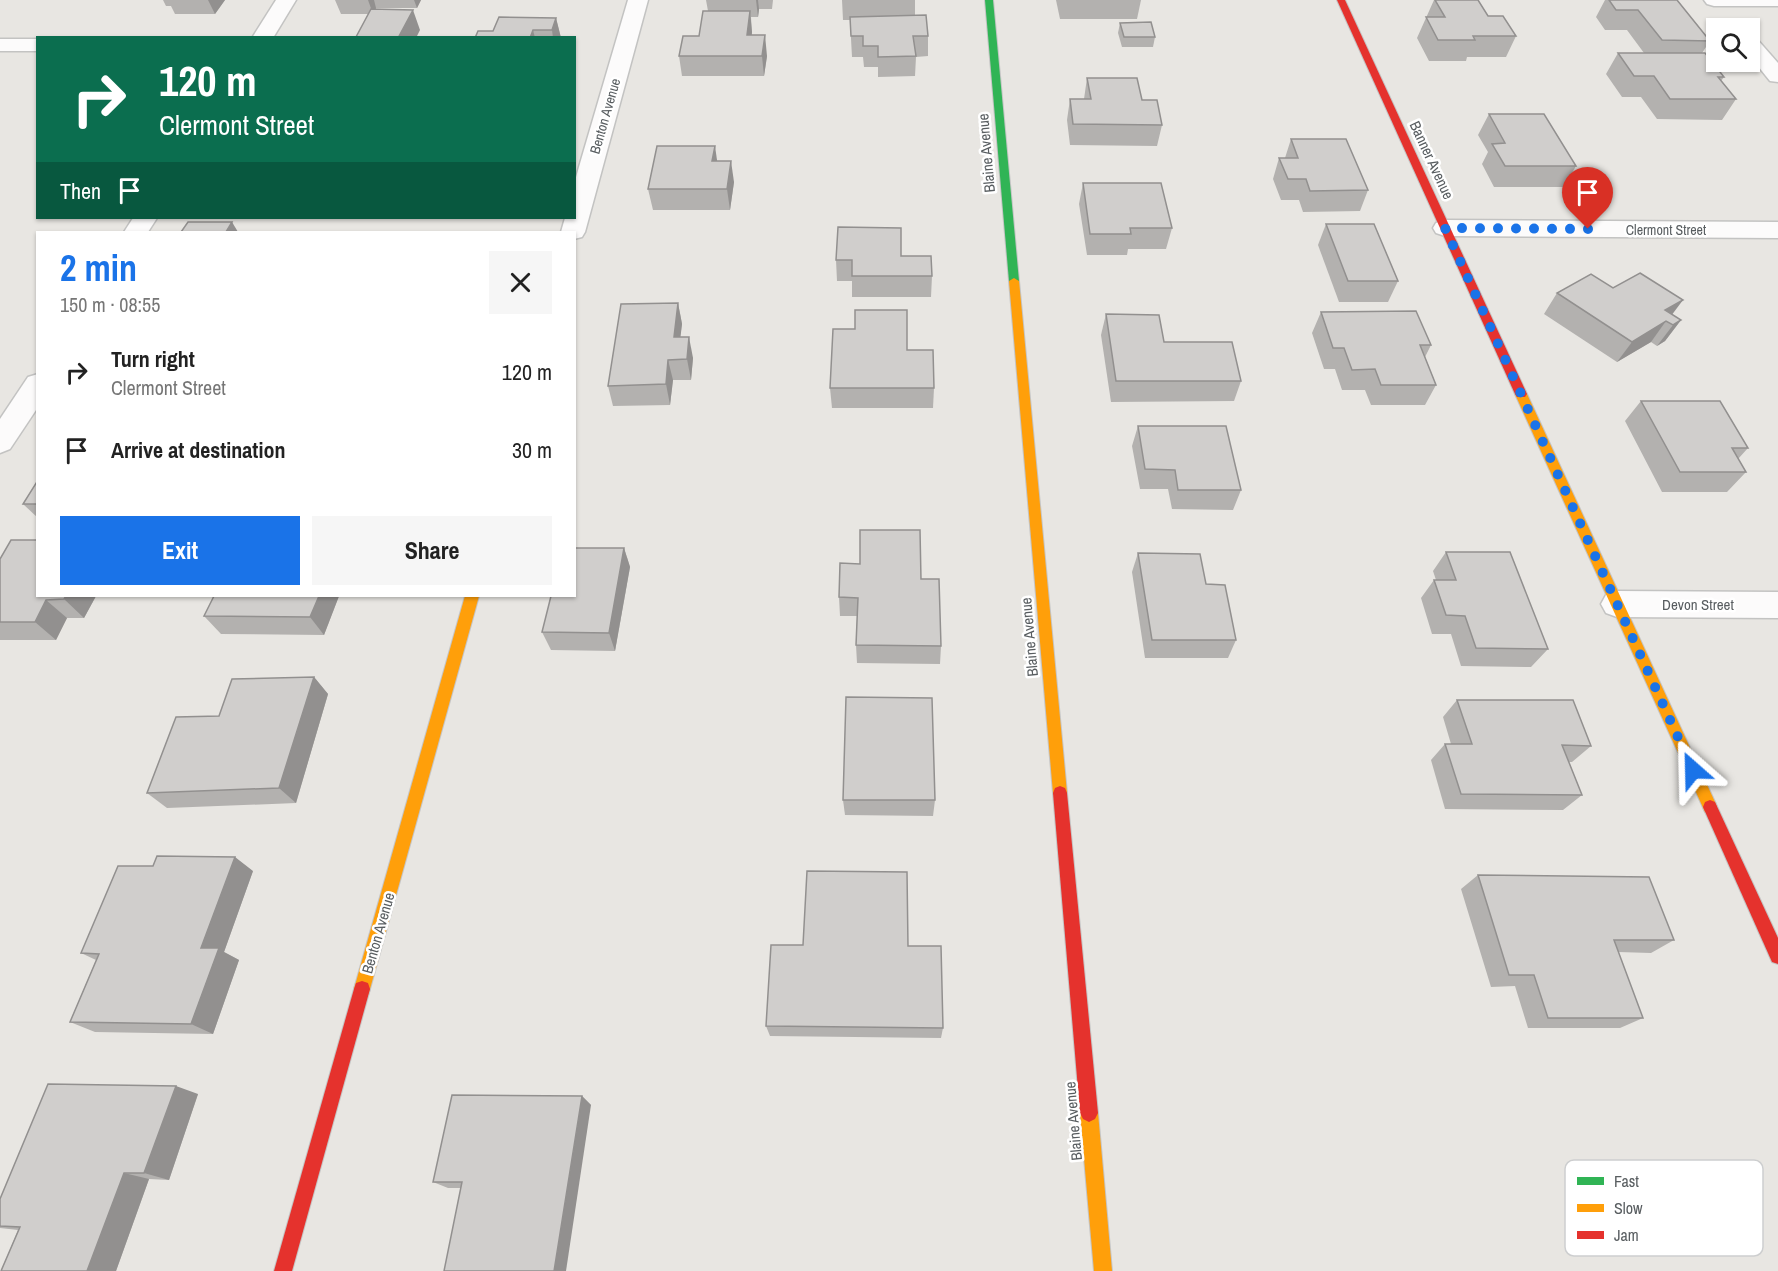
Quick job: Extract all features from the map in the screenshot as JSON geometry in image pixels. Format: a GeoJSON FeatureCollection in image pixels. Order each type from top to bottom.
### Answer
{"type":"FeatureCollection","features":[{"type":"Feature","properties":{"kind":"street"},"geometry":{"type":"LineString","coordinates":[[263,36],[286,0]]}},
{"type":"Feature","properties":{"kind":"street","name":"Benton Avenue"},"geometry":{"type":"LineString","coordinates":[[573,231],[638,0]]}},
{"type":"Feature","properties":{"kind":"street","name":"Blaine Avenue"},"geometry":{"type":"LineString","coordinates":[[989,0],[1103,1271]]}},
{"type":"Feature","properties":{"kind":"street","name":"Banner Avenue"},"geometry":{"type":"LineString","coordinates":[[1341,0],[1778,956]]}},
{"type":"Feature","properties":{"kind":"street"},"geometry":{"type":"LineString","coordinates":[[1714,0],[1778,0]]}},
{"type":"Feature","properties":{"kind":"street"},"geometry":{"type":"LineString","coordinates":[[1714,0],[1729,18]]}},
{"type":"Feature","properties":{"kind":"street"},"geometry":{"type":"LineString","coordinates":[[0,45],[36,45]]}},
{"type":"Feature","properties":{"kind":"street"},"geometry":{"type":"LineString","coordinates":[[1760,55],[1778,76]]}},
{"type":"Feature","properties":{"kind":"street","name":"Clermont Street"},"geometry":{"type":"LineString","coordinates":[[1445,228],[1778,230]]}},
{"type":"Feature","properties":{"kind":"street"},"geometry":{"type":"LineString","coordinates":[[0,442],[36,387]]}},
{"type":"Feature","properties":{"kind":"street","name":"Benton Avenue"},"geometry":{"type":"LineString","coordinates":[[283,1271],[472,597]]}},
{"type":"Feature","properties":{"kind":"street","name":"Devon Street"},"geometry":{"type":"LineString","coordinates":[[1617,604],[1778,605]]}},
{"type":"Feature","properties":{"kind":"building"},"geometry":{"type":"Polygon","coordinates":[[[1435,0],[1478,0],[1488,16],[1503,16],[1516,36],[1473,36],[1475,40],[1438,40],[1426,17],[1445,17],[1435,0]]]}},
{"type":"Feature","properties":{"kind":"building"},"geometry":{"type":"Polygon","coordinates":[[[1609,0],[1677,0],[1706,36],[1706,41],[1662,40],[1638,10],[1616,10],[1609,0]]]}},
{"type":"Feature","properties":{"kind":"building"},"geometry":{"type":"Polygon","coordinates":[[[371,9],[413,10],[399,36],[357,36],[371,9]]]}},
{"type":"Feature","properties":{"kind":"building"},"geometry":{"type":"Polygon","coordinates":[[[703,11],[750,11],[747,35],[765,35],[762,56],[679,56],[683,36],[699,36],[703,11]]]}},
{"type":"Feature","properties":{"kind":"building"},"geometry":{"type":"Polygon","coordinates":[[[926,15],[928,36],[913,36],[916,56],[878,57],[878,46],[863,46],[863,36],[851,36],[850,17],[926,15]]]}},
{"type":"Feature","properties":{"kind":"building"},"geometry":{"type":"Polygon","coordinates":[[[499,17],[556,18],[552,30],[533,30],[531,36],[476,36],[478,31],[493,31],[499,17]]]}},
{"type":"Feature","properties":{"kind":"building"},"geometry":{"type":"Polygon","coordinates":[[[1151,22],[1155,37],[1124,37],[1120,23],[1151,22]]]}},
{"type":"Feature","properties":{"kind":"building"},"geometry":{"type":"Polygon","coordinates":[[[1618,53],[1705,53],[1706,72],[1720,72],[1724,77],[1718,77],[1736,99],[1670,99],[1654,76],[1634,76],[1618,53]]]}},
{"type":"Feature","properties":{"kind":"building"},"geometry":{"type":"Polygon","coordinates":[[[1087,78],[1137,78],[1142,100],[1157,100],[1162,125],[1073,124],[1070,99],[1091,99],[1087,78]]]}},
{"type":"Feature","properties":{"kind":"building"},"geometry":{"type":"Polygon","coordinates":[[[1489,114],[1544,114],[1576,166],[1505,166],[1492,144],[1505,143],[1489,114]]]}},
{"type":"Feature","properties":{"kind":"building"},"geometry":{"type":"Polygon","coordinates":[[[1291,139],[1346,139],[1368,190],[1310,191],[1306,179],[1288,179],[1279,158],[1298,158],[1291,139]]]}},
{"type":"Feature","properties":{"kind":"building"},"geometry":{"type":"Polygon","coordinates":[[[657,146],[715,146],[712,161],[731,161],[727,189],[648,189],[657,146]]]}},
{"type":"Feature","properties":{"kind":"building"},"geometry":{"type":"Polygon","coordinates":[[[1083,183],[1161,183],[1172,228],[1130,228],[1131,234],[1090,234],[1083,183]]]}},
{"type":"Feature","properties":{"kind":"building"},"geometry":{"type":"Polygon","coordinates":[[[188,222],[232,222],[227,231],[182,231],[188,222]]]}},
{"type":"Feature","properties":{"kind":"building"},"geometry":{"type":"Polygon","coordinates":[[[1326,224],[1374,224],[1398,281],[1348,281],[1326,224]]]}},
{"type":"Feature","properties":{"kind":"building"},"geometry":{"type":"Polygon","coordinates":[[[838,227],[901,228],[901,256],[931,256],[932,276],[852,276],[852,260],[836,260],[838,227]]]}},
{"type":"Feature","properties":{"kind":"building"},"geometry":{"type":"Polygon","coordinates":[[[1640,273],[1683,300],[1665,310],[1681,320],[1673,325],[1666,321],[1632,342],[1557,293],[1591,274],[1613,288],[1640,273]]]}},
{"type":"Feature","properties":{"kind":"building"},"geometry":{"type":"Polygon","coordinates":[[[678,303],[674,337],[689,337],[687,359],[668,360],[666,384],[608,386],[621,304],[678,303]]]}},
{"type":"Feature","properties":{"kind":"building"},"geometry":{"type":"Polygon","coordinates":[[[855,310],[907,310],[907,350],[933,350],[934,388],[830,388],[833,329],[855,329],[855,310]]]}},
{"type":"Feature","properties":{"kind":"building"},"geometry":{"type":"Polygon","coordinates":[[[1416,311],[1431,345],[1420,345],[1436,385],[1381,385],[1375,369],[1352,370],[1344,348],[1333,348],[1321,312],[1416,311]]]}},
{"type":"Feature","properties":{"kind":"building"},"geometry":{"type":"Polygon","coordinates":[[[1106,314],[1159,315],[1164,342],[1232,342],[1241,381],[1116,381],[1106,314]]]}},
{"type":"Feature","properties":{"kind":"building"},"geometry":{"type":"Polygon","coordinates":[[[1641,401],[1720,401],[1748,448],[1732,448],[1746,472],[1680,472],[1641,401]]]}},
{"type":"Feature","properties":{"kind":"building"},"geometry":{"type":"Polygon","coordinates":[[[1138,426],[1226,426],[1241,490],[1178,490],[1175,470],[1145,469],[1138,426]]]}},
{"type":"Feature","properties":{"kind":"building"},"geometry":{"type":"Polygon","coordinates":[[[36,483],[36,504],[23,504],[36,483]]]}},
{"type":"Feature","properties":{"kind":"building"},"geometry":{"type":"Polygon","coordinates":[[[860,530],[920,530],[921,579],[939,579],[941,646],[856,645],[858,598],[839,597],[840,563],[860,564],[860,530]]]}},
{"type":"Feature","properties":{"kind":"building"},"geometry":{"type":"Polygon","coordinates":[[[11,540],[36,540],[36,597],[65,597],[46,600],[35,622],[0,622],[0,559],[11,540]]]}},
{"type":"Feature","properties":{"kind":"building"},"geometry":{"type":"Polygon","coordinates":[[[576,548],[624,548],[609,633],[542,632],[551,597],[576,597],[576,548]]]}},
{"type":"Feature","properties":{"kind":"building"},"geometry":{"type":"Polygon","coordinates":[[[1446,552],[1510,552],[1548,649],[1476,648],[1465,616],[1446,615],[1434,580],[1456,580],[1446,552]]]}},
{"type":"Feature","properties":{"kind":"building"},"geometry":{"type":"Polygon","coordinates":[[[1138,553],[1200,554],[1206,584],[1225,585],[1236,640],[1152,640],[1138,553]]]}},
{"type":"Feature","properties":{"kind":"building"},"geometry":{"type":"Polygon","coordinates":[[[214,597],[319,597],[310,617],[204,616],[214,597]]]}},
{"type":"Feature","properties":{"kind":"building"},"geometry":{"type":"Polygon","coordinates":[[[314,677],[279,788],[147,793],[176,717],[219,716],[232,679],[314,677]]]}},
{"type":"Feature","properties":{"kind":"building"},"geometry":{"type":"Polygon","coordinates":[[[846,697],[932,698],[935,800],[843,800],[846,697]]]}},
{"type":"Feature","properties":{"kind":"building"},"geometry":{"type":"Polygon","coordinates":[[[1457,700],[1573,700],[1591,746],[1562,745],[1582,795],[1461,794],[1445,744],[1472,744],[1457,700]]]}},
{"type":"Feature","properties":{"kind":"building"},"geometry":{"type":"Polygon","coordinates":[[[157,856],[235,857],[201,948],[219,948],[191,1024],[70,1022],[99,954],[81,953],[118,866],[153,866],[157,856]]]}},
{"type":"Feature","properties":{"kind":"building"},"geometry":{"type":"Polygon","coordinates":[[[807,871],[907,872],[908,946],[941,946],[943,1028],[766,1026],[771,945],[803,945],[807,871]]]}},
{"type":"Feature","properties":{"kind":"building"},"geometry":{"type":"Polygon","coordinates":[[[1478,875],[1649,877],[1674,940],[1614,940],[1643,1018],[1548,1018],[1534,975],[1509,975],[1478,875]]]}},
{"type":"Feature","properties":{"kind":"building"},"geometry":{"type":"Polygon","coordinates":[[[48,1084],[176,1086],[144,1173],[124,1173],[87,1271],[1,1271],[20,1227],[0,1226],[0,1199],[48,1084]]]}},
{"type":"Feature","properties":{"kind":"building"},"geometry":{"type":"Polygon","coordinates":[[[452,1095],[582,1096],[554,1271],[444,1271],[462,1182],[433,1182],[452,1095]]]}},
{"type":"Feature","properties":{"kind":"traffic: fast"},"geometry":{"type":"LineString","coordinates":[[989,0],[1014,281]]}},
{"type":"Feature","properties":{"kind":"traffic: slow"},"geometry":{"type":"LineString","coordinates":[[1014,281],[1060,793]]}},
{"type":"Feature","properties":{"kind":"traffic: slow"},"geometry":{"type":"LineString","coordinates":[[1521,394],[1710,807]]}},
{"type":"Feature","properties":{"kind":"traffic: slow"},"geometry":{"type":"LineString","coordinates":[[362,989],[472,597]]}},
{"type":"Feature","properties":{"kind":"traffic: slow"},"geometry":{"type":"LineString","coordinates":[[1089,1113],[1103,1271]]}},
{"type":"Feature","properties":{"kind":"traffic: jam"},"geometry":{"type":"LineString","coordinates":[[1341,0],[1521,394]]}},
{"type":"Feature","properties":{"kind":"traffic: jam"},"geometry":{"type":"LineString","coordinates":[[1060,793],[1089,1113]]}},
{"type":"Feature","properties":{"kind":"traffic: jam"},"geometry":{"type":"LineString","coordinates":[[1710,807],[1778,956]]}},
{"type":"Feature","properties":{"kind":"traffic: jam"},"geometry":{"type":"LineString","coordinates":[[283,1271],[362,989]]}},
{"type":"Feature","properties":{"kind":"route"},"geometry":{"type":"LineString","coordinates":[[1588,229],[1445,228],[1693,770]]}}]}
